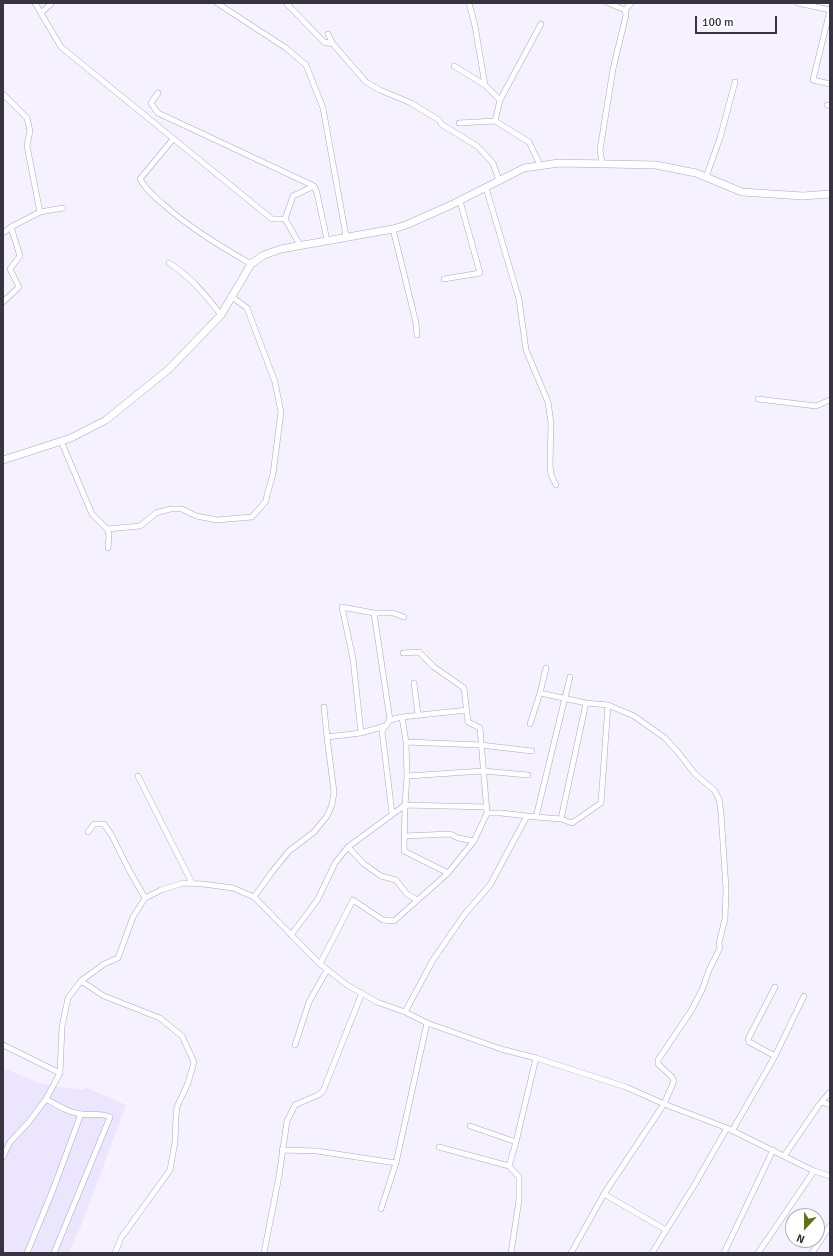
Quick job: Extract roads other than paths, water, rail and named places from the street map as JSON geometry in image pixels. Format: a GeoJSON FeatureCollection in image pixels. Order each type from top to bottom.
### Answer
{"type":"FeatureCollection","features":[{"type":"Feature","properties":{"kind":"main road"},"geometry":{"type":"LineString","coordinates":[[3,460],[71,438],[106,420],[169,369],[205,329],[221,315],[251,264],[264,255],[281,248],[393,229],[406,225],[460,201],[524,168],[559,163],[656,165],[696,172],[742,192],[803,196],[830,194]]}},
{"type":"Feature","properties":{"kind":"street"},"geometry":{"type":"LineString","coordinates":[[35,3],[61,47],[272,219],[285,219]]}},
{"type":"Feature","properties":{"kind":"street"},"geometry":{"type":"LineString","coordinates":[[41,13],[52,3]]}},
{"type":"Feature","properties":{"kind":"street"},"geometry":{"type":"LineString","coordinates":[[217,3],[286,48],[306,65],[323,108],[346,236]]}},
{"type":"Feature","properties":{"kind":"street"},"geometry":{"type":"LineString","coordinates":[[286,3],[324,42],[332,44]]}},
{"type":"Feature","properties":{"kind":"street"},"geometry":{"type":"LineString","coordinates":[[469,3],[476,26],[485,85]]}},
{"type":"Feature","properties":{"kind":"street"},"geometry":{"type":"LineString","coordinates":[[608,3],[625,10]]}},
{"type":"Feature","properties":{"kind":"street"},"geometry":{"type":"LineString","coordinates":[[602,163],[600,150],[613,69],[626,15],[625,10],[631,3]]}},
{"type":"Feature","properties":{"kind":"street"},"geometry":{"type":"LineString","coordinates":[[798,3],[830,10],[813,80],[830,84]]}},
{"type":"Feature","properties":{"kind":"street"},"geometry":{"type":"LineString","coordinates":[[495,121],[500,100],[541,24]]}},
{"type":"Feature","properties":{"kind":"street"},"geometry":{"type":"LineString","coordinates":[[328,34],[332,44],[366,82],[380,90],[411,103],[439,120],[441,124],[476,146],[493,163],[499,181]]}},
{"type":"Feature","properties":{"kind":"street"},"geometry":{"type":"LineString","coordinates":[[454,66],[485,85],[500,100]]}},
{"type":"Feature","properties":{"kind":"street"},"geometry":{"type":"LineString","coordinates":[[706,177],[720,138],[735,82]]}},
{"type":"Feature","properties":{"kind":"street"},"geometry":{"type":"LineString","coordinates":[[158,93],[151,103],[158,113],[314,186],[317,193],[327,240]]}},
{"type":"Feature","properties":{"kind":"street"},"geometry":{"type":"LineString","coordinates":[[3,94],[27,118],[30,131],[27,146],[40,212]]}},
{"type":"Feature","properties":{"kind":"street"},"geometry":{"type":"LineString","coordinates":[[459,123],[495,121],[528,142],[540,165]]}},
{"type":"Feature","properties":{"kind":"street"},"geometry":{"type":"LineString","coordinates":[[173,139],[140,179],[145,188],[174,213],[207,238],[251,264]]}},
{"type":"Feature","properties":{"kind":"street"},"geometry":{"type":"LineString","coordinates":[[285,219],[293,196],[314,186]]}},
{"type":"Feature","properties":{"kind":"street"},"geometry":{"type":"LineString","coordinates":[[486,188],[519,299],[526,350],[548,402],[551,423],[550,465],[551,475],[556,485]]}},
{"type":"Feature","properties":{"kind":"street"},"geometry":{"type":"LineString","coordinates":[[444,279],[480,273],[460,201]]}},
{"type":"Feature","properties":{"kind":"street"},"geometry":{"type":"LineString","coordinates":[[3,233],[11,227],[40,212],[64,208]]}},
{"type":"Feature","properties":{"kind":"street"},"geometry":{"type":"LineString","coordinates":[[285,219],[300,244]]}},
{"type":"Feature","properties":{"kind":"street"},"geometry":{"type":"LineString","coordinates":[[3,302],[19,287],[10,268],[20,256],[11,227]]}},
{"type":"Feature","properties":{"kind":"street"},"geometry":{"type":"LineString","coordinates":[[393,229],[416,323],[417,335]]}},
{"type":"Feature","properties":{"kind":"street"},"geometry":{"type":"LineString","coordinates":[[169,263],[179,269],[205,294],[221,315]]}},
{"type":"Feature","properties":{"kind":"street"},"geometry":{"type":"LineString","coordinates":[[107,529],[140,526],[156,513],[170,509],[182,509],[196,516],[217,520],[252,517],[266,501],[273,474],[281,412],[275,382],[247,308],[232,297]]}},
{"type":"Feature","properties":{"kind":"street"},"geometry":{"type":"LineString","coordinates":[[758,398],[816,406],[830,400]]}},
{"type":"Feature","properties":{"kind":"street"},"geometry":{"type":"LineString","coordinates":[[61,441],[92,514],[107,529],[109,535],[108,548]]}},
{"type":"Feature","properties":{"kind":"street"},"geometry":{"type":"LineString","coordinates":[[361,733],[353,659],[342,607],[374,613],[393,613],[404,617]]}},
{"type":"Feature","properties":{"kind":"street"},"geometry":{"type":"LineString","coordinates":[[374,613],[390,720],[382,731],[392,813]]}},
{"type":"Feature","properties":{"kind":"street"},"geometry":{"type":"LineString","coordinates":[[320,964],[353,900],[383,920],[394,921],[448,873],[474,841],[487,810],[480,728],[468,722],[464,688],[434,667],[419,652],[403,653]]}},
{"type":"Feature","properties":{"kind":"street"},"geometry":{"type":"LineString","coordinates":[[530,724],[546,668]]}},
{"type":"Feature","properties":{"kind":"street"},"geometry":{"type":"LineString","coordinates":[[536,818],[570,677]]}},
{"type":"Feature","properties":{"kind":"street"},"geometry":{"type":"LineString","coordinates":[[414,683],[418,715]]}},
{"type":"Feature","properties":{"kind":"street"},"geometry":{"type":"LineString","coordinates":[[540,693],[586,703],[608,705],[634,716],[665,738],[695,774],[714,790],[719,799],[726,889],[725,919],[719,943],[720,948],[709,970],[702,990],[691,1011],[658,1060],[658,1064],[672,1077],[674,1081],[664,1104],[604,1194],[570,1253]]}},
{"type":"Feature","properties":{"kind":"street"},"geometry":{"type":"LineString","coordinates":[[561,819],[586,703]]}},
{"type":"Feature","properties":{"kind":"street"},"geometry":{"type":"LineString","coordinates":[[291,935],[318,899],[335,863],[348,847],[404,805],[487,810],[536,818],[561,819],[572,823],[601,803],[608,705]]}},
{"type":"Feature","properties":{"kind":"street"},"geometry":{"type":"LineString","coordinates":[[254,896],[289,851],[321,825],[330,811],[334,792],[324,707]]}},
{"type":"Feature","properties":{"kind":"street"},"geometry":{"type":"LineString","coordinates":[[390,720],[402,717],[467,710]]}},
{"type":"Feature","properties":{"kind":"street"},"geometry":{"type":"LineString","coordinates":[[402,717],[406,742],[407,776],[404,805],[404,851],[448,873]]}},
{"type":"Feature","properties":{"kind":"street"},"geometry":{"type":"LineString","coordinates":[[327,737],[361,733],[386,726]]}},
{"type":"Feature","properties":{"kind":"street"},"geometry":{"type":"LineString","coordinates":[[406,742],[481,745],[532,751]]}},
{"type":"Feature","properties":{"kind":"street"},"geometry":{"type":"LineString","coordinates":[[407,776],[483,770],[528,775]]}},
{"type":"Feature","properties":{"kind":"street"},"geometry":{"type":"LineString","coordinates":[[138,776],[192,883]]}},
{"type":"Feature","properties":{"kind":"street"},"geometry":{"type":"LineString","coordinates":[[405,1012],[433,960],[464,915],[490,884],[527,816]]}},
{"type":"Feature","properties":{"kind":"street"},"geometry":{"type":"LineString","coordinates":[[88,832],[94,824],[104,824],[112,836],[128,870],[145,898]]}},
{"type":"Feature","properties":{"kind":"street"},"geometry":{"type":"LineString","coordinates":[[404,836],[450,834],[458,838],[474,841]]}},
{"type":"Feature","properties":{"kind":"street"},"geometry":{"type":"LineString","coordinates":[[348,847],[364,864],[381,876],[396,880],[407,894],[417,900]]}},
{"type":"Feature","properties":{"kind":"street"},"geometry":{"type":"LineString","coordinates":[[3,1157],[10,1142],[28,1123],[46,1099],[60,1073],[62,1027],[68,998],[81,981],[104,964],[118,958],[133,916],[145,898],[183,883],[192,883],[233,888],[254,896],[320,964],[347,985],[377,1002],[405,1012],[427,1023],[501,1049],[536,1058],[626,1087],[664,1104],[730,1129],[814,1171],[830,1176]]}},
{"type":"Feature","properties":{"kind":"street"},"geometry":{"type":"LineString","coordinates":[[295,1045],[309,1002],[327,970]]}},
{"type":"Feature","properties":{"kind":"street"},"geometry":{"type":"LineString","coordinates":[[81,981],[104,996],[160,1018],[182,1036],[194,1062],[188,1083],[177,1107],[175,1142],[170,1170],[121,1238],[115,1253]]}},
{"type":"Feature","properties":{"kind":"street"},"geometry":{"type":"LineString","coordinates":[[775,986],[748,1040],[749,1042],[775,1056]]}},
{"type":"Feature","properties":{"kind":"street"},"geometry":{"type":"LineString","coordinates":[[264,1253],[279,1176],[287,1121],[294,1105],[318,1095],[323,1091],[362,993]]}},
{"type":"Feature","properties":{"kind":"street"},"geometry":{"type":"LineString","coordinates":[[652,1253],[775,1056],[804,996]]}},
{"type":"Feature","properties":{"kind":"street"},"geometry":{"type":"LineString","coordinates":[[381,1209],[396,1163],[427,1023]]}},
{"type":"Feature","properties":{"kind":"street"},"geometry":{"type":"LineString","coordinates":[[3,1045],[60,1073]]}},
{"type":"Feature","properties":{"kind":"street"},"geometry":{"type":"LineString","coordinates":[[509,1166],[536,1058]]}},
{"type":"Feature","properties":{"kind":"street"},"geometry":{"type":"LineString","coordinates":[[784,1156],[830,1092]]}},
{"type":"Feature","properties":{"kind":"street"},"geometry":{"type":"LineString","coordinates":[[46,1099],[65,1109],[81,1114],[105,1114],[110,1117],[54,1253]]}},
{"type":"Feature","properties":{"kind":"street"},"geometry":{"type":"LineString","coordinates":[[822,1102],[830,1105]]}},
{"type":"Feature","properties":{"kind":"street"},"geometry":{"type":"LineString","coordinates":[[27,1253],[54,1187],[81,1114]]}},
{"type":"Feature","properties":{"kind":"street"},"geometry":{"type":"LineString","coordinates":[[470,1126],[516,1142]]}},
{"type":"Feature","properties":{"kind":"street"},"geometry":{"type":"LineString","coordinates":[[439,1147],[509,1166],[519,1177],[519,1200],[511,1253]]}},
{"type":"Feature","properties":{"kind":"street"},"geometry":{"type":"LineString","coordinates":[[282,1150],[317,1151],[396,1163]]}},
{"type":"Feature","properties":{"kind":"street"},"geometry":{"type":"LineString","coordinates":[[724,1253],[773,1150]]}},
{"type":"Feature","properties":{"kind":"street"},"geometry":{"type":"LineString","coordinates":[[758,1253],[814,1171]]}},
{"type":"Feature","properties":{"kind":"street"},"geometry":{"type":"LineString","coordinates":[[604,1194],[666,1230]]}},
{"type":"Feature","properties":{"kind":"street"},"geometry":{"type":"LineString","coordinates":[[812,1253],[830,1226]]}}]}
